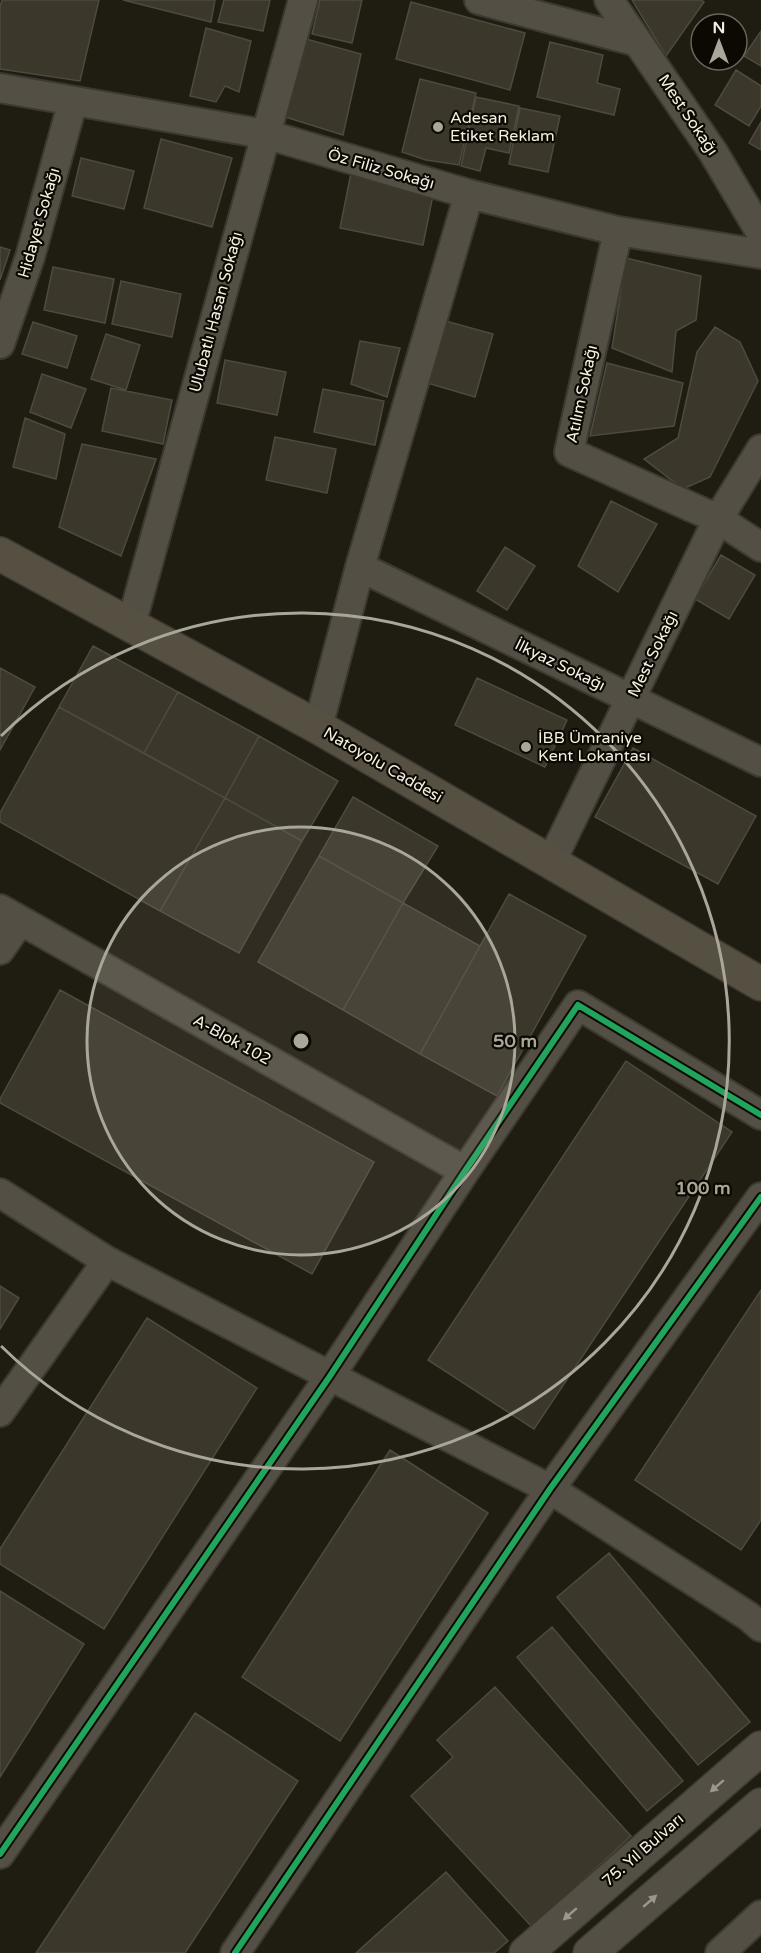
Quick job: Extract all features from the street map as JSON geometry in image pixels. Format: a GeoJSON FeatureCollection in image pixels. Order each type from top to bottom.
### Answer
{"type":"FeatureCollection","features":[{"type":"Feature","properties":{"kind":"main road","name":"Natoyolu Caddesi"},"geometry":{"type":"LineString","coordinates":[[0,554],[318,727],[761,984]]}},
{"type":"Feature","properties":{"kind":"street","name":"Ulubatlı Hasan Sokağı"},"geometry":{"type":"LineString","coordinates":[[131,625],[303,0]]}},
{"type":"Feature","properties":{"kind":"street"},"geometry":{"type":"LineString","coordinates":[[479,0],[638,42]]}},
{"type":"Feature","properties":{"kind":"street","name":"Mest Sokağı"},"geometry":{"type":"LineString","coordinates":[[609,0],[713,152],[753,204],[761,233]]}},
{"type":"Feature","properties":{"kind":"street","name":"Öz Filiz Sokağı"},"geometry":{"type":"LineString","coordinates":[[0,88],[265,134],[469,194],[618,231],[761,254]]}},
{"type":"Feature","properties":{"kind":"street","name":"Hidayet Sokağı"},"geometry":{"type":"LineString","coordinates":[[0,344],[30,257],[73,101]]}},
{"type":"Feature","properties":{"kind":"street"},"geometry":{"type":"LineString","coordinates":[[318,727],[360,567],[469,194]]}},
{"type":"Feature","properties":{"kind":"street","name":"Atılım Sokağı"},"geometry":{"type":"LineString","coordinates":[[618,231],[569,452],[718,519],[761,547]]}},
{"type":"Feature","properties":{"kind":"street","name":"Mest Sokağı"},"geometry":{"type":"LineString","coordinates":[[551,862],[718,519],[761,449]]}},
{"type":"Feature","properties":{"kind":"street","name":"İlkyaz Sokağı"},"geometry":{"type":"LineString","coordinates":[[360,567],[761,762]]}},
{"type":"Feature","properties":{"kind":"street"},"geometry":{"type":"LineString","coordinates":[[0,950],[10,915]]}},
{"type":"Feature","properties":{"kind":"street","name":"A-Blok 102"},"geometry":{"type":"LineString","coordinates":[[10,915],[465,1171]]}},
{"type":"Feature","properties":{"kind":"street"},"geometry":{"type":"LineString","coordinates":[[0,1854],[330,1376],[578,1005],[761,1116]]}},
{"type":"Feature","properties":{"kind":"street"},"geometry":{"type":"LineString","coordinates":[[0,1193],[106,1261],[550,1489],[757,1614]]}},
{"type":"Feature","properties":{"kind":"street"},"geometry":{"type":"LineString","coordinates":[[235,1953],[550,1489],[761,1197]]}},
{"type":"Feature","properties":{"kind":"street"},"geometry":{"type":"LineString","coordinates":[[0,1412],[106,1261]]}},
{"type":"Feature","properties":{"kind":"street","name":"75. Yıl Bulvarı"},"geometry":{"type":"LineString","coordinates":[[526,1953],[761,1748]]}},
{"type":"Feature","properties":{"kind":"street"},"geometry":{"type":"LineString","coordinates":[[590,1953],[761,1805]]}},
{"type":"Feature","properties":{"kind":"street"},"geometry":{"type":"LineString","coordinates":[[720,1953],[761,1915]]}},
{"type":"Feature","properties":{"kind":"building"},"geometry":{"type":"Polygon","coordinates":[[[2,0],[99,0],[80,81],[0,69],[2,0]]]}},
{"type":"Feature","properties":{"kind":"building"},"geometry":{"type":"Polygon","coordinates":[[[123,0],[215,0],[211,22],[123,0]]]}},
{"type":"Feature","properties":{"kind":"building"},"geometry":{"type":"Polygon","coordinates":[[[224,0],[270,0],[263,31],[218,22],[224,0]]]}},
{"type":"Feature","properties":{"kind":"building"},"geometry":{"type":"Polygon","coordinates":[[[320,0],[362,0],[352,43],[312,34],[320,0]]]}},
{"type":"Feature","properties":{"kind":"building"},"geometry":{"type":"Polygon","coordinates":[[[632,0],[701,0],[704,2],[697,12],[689,12],[689,23],[666,56],[632,0]]]}},
{"type":"Feature","properties":{"kind":"building"},"geometry":{"type":"Polygon","coordinates":[[[411,2],[525,33],[510,90],[396,59],[411,2]]]}},
{"type":"Feature","properties":{"kind":"building"},"geometry":{"type":"Polygon","coordinates":[[[206,28],[251,41],[239,92],[225,86],[216,102],[190,96],[206,28]]]}},
{"type":"Feature","properties":{"kind":"building"},"geometry":{"type":"Polygon","coordinates":[[[761,31],[761,66],[749,59],[749,49],[761,31]]]}},
{"type":"Feature","properties":{"kind":"building"},"geometry":{"type":"Polygon","coordinates":[[[306,39],[361,54],[343,135],[282,116],[306,39]]]}},
{"type":"Feature","properties":{"kind":"building"},"geometry":{"type":"Polygon","coordinates":[[[550,42],[603,55],[597,83],[620,89],[614,115],[537,97],[550,42]]]}},
{"type":"Feature","properties":{"kind":"building"},"geometry":{"type":"Polygon","coordinates":[[[735,72],[739,72],[761,86],[761,106],[749,126],[715,105],[735,72]]]}},
{"type":"Feature","properties":{"kind":"building"},"geometry":{"type":"Polygon","coordinates":[[[420,79],[476,93],[459,165],[426,160],[402,152],[420,79]]]}},
{"type":"Feature","properties":{"kind":"building"},"geometry":{"type":"Polygon","coordinates":[[[476,97],[519,106],[509,153],[486,148],[480,171],[461,166],[476,97]]]}},
{"type":"Feature","properties":{"kind":"building"},"geometry":{"type":"Polygon","coordinates":[[[520,108],[560,116],[548,172],[509,164],[520,108]]]}},
{"type":"Feature","properties":{"kind":"building"},"geometry":{"type":"Polygon","coordinates":[[[761,122],[761,150],[749,143],[761,122]]]}},
{"type":"Feature","properties":{"kind":"building"},"geometry":{"type":"Polygon","coordinates":[[[161,139],[232,158],[212,227],[144,208],[161,139]]]}},
{"type":"Feature","properties":{"kind":"building"},"geometry":{"type":"Polygon","coordinates":[[[81,158],[134,171],[124,209],[72,196],[81,158]]]}},
{"type":"Feature","properties":{"kind":"building"},"geometry":{"type":"Polygon","coordinates":[[[351,173],[434,190],[423,245],[340,228],[351,173]]]}},
{"type":"Feature","properties":{"kind":"building"},"geometry":{"type":"Polygon","coordinates":[[[0,247],[10,250],[0,280],[0,247]]]}},
{"type":"Feature","properties":{"kind":"building"},"geometry":{"type":"Polygon","coordinates":[[[626,258],[701,276],[696,320],[676,331],[672,372],[612,348],[626,258]]]}},
{"type":"Feature","properties":{"kind":"building"},"geometry":{"type":"Polygon","coordinates":[[[53,267],[114,279],[105,323],[44,310],[53,267]]]}},
{"type":"Feature","properties":{"kind":"building"},"geometry":{"type":"Polygon","coordinates":[[[121,281],[181,294],[172,337],[112,324],[121,281]]]}},
{"type":"Feature","properties":{"kind":"building"},"geometry":{"type":"Polygon","coordinates":[[[442,320],[493,334],[475,397],[424,382],[442,320]]]}},
{"type":"Feature","properties":{"kind":"building"},"geometry":{"type":"Polygon","coordinates":[[[33,322],[77,336],[67,368],[22,354],[33,322]]]}},
{"type":"Feature","properties":{"kind":"building"},"geometry":{"type":"Polygon","coordinates":[[[715,327],[740,342],[758,381],[710,477],[683,489],[644,459],[678,438],[697,352],[715,327]]]}},
{"type":"Feature","properties":{"kind":"building"},"geometry":{"type":"Polygon","coordinates":[[[106,334],[140,345],[126,390],[91,379],[106,334]]]}},
{"type":"Feature","properties":{"kind":"building"},"geometry":{"type":"Polygon","coordinates":[[[360,341],[400,348],[387,397],[351,384],[360,341]]]}},
{"type":"Feature","properties":{"kind":"building"},"geometry":{"type":"Polygon","coordinates":[[[225,360],[286,372],[277,415],[217,403],[225,360]]]}},
{"type":"Feature","properties":{"kind":"building"},"geometry":{"type":"Polygon","coordinates":[[[607,363],[683,383],[674,426],[590,436],[607,363]]]}},
{"type":"Feature","properties":{"kind":"building"},"geometry":{"type":"Polygon","coordinates":[[[42,374],[86,389],[71,428],[30,412],[42,374]]]}},
{"type":"Feature","properties":{"kind":"building"},"geometry":{"type":"Polygon","coordinates":[[[111,388],[172,400],[163,444],[102,431],[111,388]]]}},
{"type":"Feature","properties":{"kind":"building"},"geometry":{"type":"Polygon","coordinates":[[[323,389],[384,401],[375,445],[314,432],[323,389]]]}},
{"type":"Feature","properties":{"kind":"building"},"geometry":{"type":"Polygon","coordinates":[[[25,418],[65,434],[56,479],[13,467],[25,418]]]}},
{"type":"Feature","properties":{"kind":"building"},"geometry":{"type":"Polygon","coordinates":[[[275,437],[336,449],[327,493],[266,480],[275,437]]]}},
{"type":"Feature","properties":{"kind":"building"},"geometry":{"type":"Polygon","coordinates":[[[82,444],[156,459],[121,556],[59,527],[82,444]]]}},
{"type":"Feature","properties":{"kind":"building"},"geometry":{"type":"Polygon","coordinates":[[[611,501],[657,524],[618,592],[578,566],[611,501]]]}},
{"type":"Feature","properties":{"kind":"building"},"geometry":{"type":"Polygon","coordinates":[[[505,547],[535,566],[507,610],[477,591],[505,547]]]}},
{"type":"Feature","properties":{"kind":"building"},"geometry":{"type":"Polygon","coordinates":[[[721,555],[755,575],[729,619],[695,599],[721,555]]]}},
{"type":"Feature","properties":{"kind":"building"},"geometry":{"type":"Polygon","coordinates":[[[93,646],[178,692],[144,753],[59,707],[93,646]]]}},
{"type":"Feature","properties":{"kind":"building"},"geometry":{"type":"Polygon","coordinates":[[[0,668],[35,687],[0,750],[0,668]]]}},
{"type":"Feature","properties":{"kind":"building"},"geometry":{"type":"Polygon","coordinates":[[[477,678],[567,720],[545,767],[455,725],[477,678]]]}},
{"type":"Feature","properties":{"kind":"building"},"geometry":{"type":"Polygon","coordinates":[[[178,692],[259,736],[225,798],[144,753],[178,692]]]}},
{"type":"Feature","properties":{"kind":"building"},"geometry":{"type":"Polygon","coordinates":[[[59,707],[225,798],[160,911],[0,822],[0,813],[59,707]]]}},
{"type":"Feature","properties":{"kind":"building"},"geometry":{"type":"Polygon","coordinates":[[[259,736],[338,781],[302,841],[225,798],[259,736]]]}},
{"type":"Feature","properties":{"kind":"building"},"geometry":{"type":"Polygon","coordinates":[[[633,748],[756,816],[718,884],[595,817],[633,748]]]}},
{"type":"Feature","properties":{"kind":"building"},"geometry":{"type":"Polygon","coordinates":[[[353,797],[438,846],[403,903],[319,856],[353,797]]]}},
{"type":"Feature","properties":{"kind":"building"},"geometry":{"type":"Polygon","coordinates":[[[225,798],[302,841],[239,953],[160,911],[225,798]]]}},
{"type":"Feature","properties":{"kind":"building"},"geometry":{"type":"Polygon","coordinates":[[[319,856],[403,903],[343,1010],[258,962],[319,856]]]}},
{"type":"Feature","properties":{"kind":"building"},"geometry":{"type":"Polygon","coordinates":[[[509,894],[586,936],[497,1096],[420,1054],[509,894]]]}},
{"type":"Feature","properties":{"kind":"building"},"geometry":{"type":"Polygon","coordinates":[[[403,903],[480,946],[420,1054],[343,1010],[403,903]]]}},
{"type":"Feature","properties":{"kind":"building"},"geometry":{"type":"Polygon","coordinates":[[[60,990],[374,1162],[312,1274],[0,1103],[0,1099],[60,990]]]}},
{"type":"Feature","properties":{"kind":"building"},"geometry":{"type":"Polygon","coordinates":[[[626,1061],[732,1132],[534,1429],[428,1360],[626,1061]]]}},
{"type":"Feature","properties":{"kind":"building"},"geometry":{"type":"Polygon","coordinates":[[[0,1286],[19,1298],[0,1329],[0,1286]]]}},
{"type":"Feature","properties":{"kind":"building"},"geometry":{"type":"Polygon","coordinates":[[[761,1290],[761,1520],[741,1550],[635,1480],[761,1290]]]}},
{"type":"Feature","properties":{"kind":"building"},"geometry":{"type":"Polygon","coordinates":[[[147,1318],[257,1388],[104,1629],[0,1564],[0,1549],[147,1318]]]}},
{"type":"Feature","properties":{"kind":"building"},"geometry":{"type":"Polygon","coordinates":[[[390,1450],[488,1513],[340,1741],[242,1677],[390,1450]]]}},
{"type":"Feature","properties":{"kind":"building"},"geometry":{"type":"Polygon","coordinates":[[[609,1553],[750,1722],[698,1765],[557,1597],[609,1553]]]}},
{"type":"Feature","properties":{"kind":"building"},"geometry":{"type":"Polygon","coordinates":[[[0,1591],[84,1644],[0,1777],[0,1591]]]}},
{"type":"Feature","properties":{"kind":"building"},"geometry":{"type":"Polygon","coordinates":[[[552,1627],[683,1781],[647,1811],[517,1657],[552,1627]]]}},
{"type":"Feature","properties":{"kind":"building"},"geometry":{"type":"Polygon","coordinates":[[[495,1687],[631,1836],[532,1927],[411,1796],[453,1757],[437,1740],[495,1687]]]}},
{"type":"Feature","properties":{"kind":"building"},"geometry":{"type":"Polygon","coordinates":[[[195,1713],[298,1781],[185,1953],[36,1953],[195,1713]]]}},
{"type":"Feature","properties":{"kind":"building"},"geometry":{"type":"Polygon","coordinates":[[[446,1872],[508,1941],[494,1953],[356,1953],[446,1872]]]}},
{"type":"Feature","properties":{"kind":"cycle path"},"geometry":{"type":"LineString","coordinates":[[0,1854],[330,1376],[578,1005],[761,1115]]}},
{"type":"Feature","properties":{"kind":"cycle path"},"geometry":{"type":"LineString","coordinates":[[235,1953],[550,1489],[761,1197]]}},
{"type":"Feature","properties":{"kind":"place","name":"Adesan Etiket Reklam"},"geometry":{"type":"Point","coordinates":[438,127]}},
{"type":"Feature","properties":{"kind":"place","name":"İBB Ümraniye Kent Lokantası"},"geometry":{"type":"Point","coordinates":[526,747]}}]}
